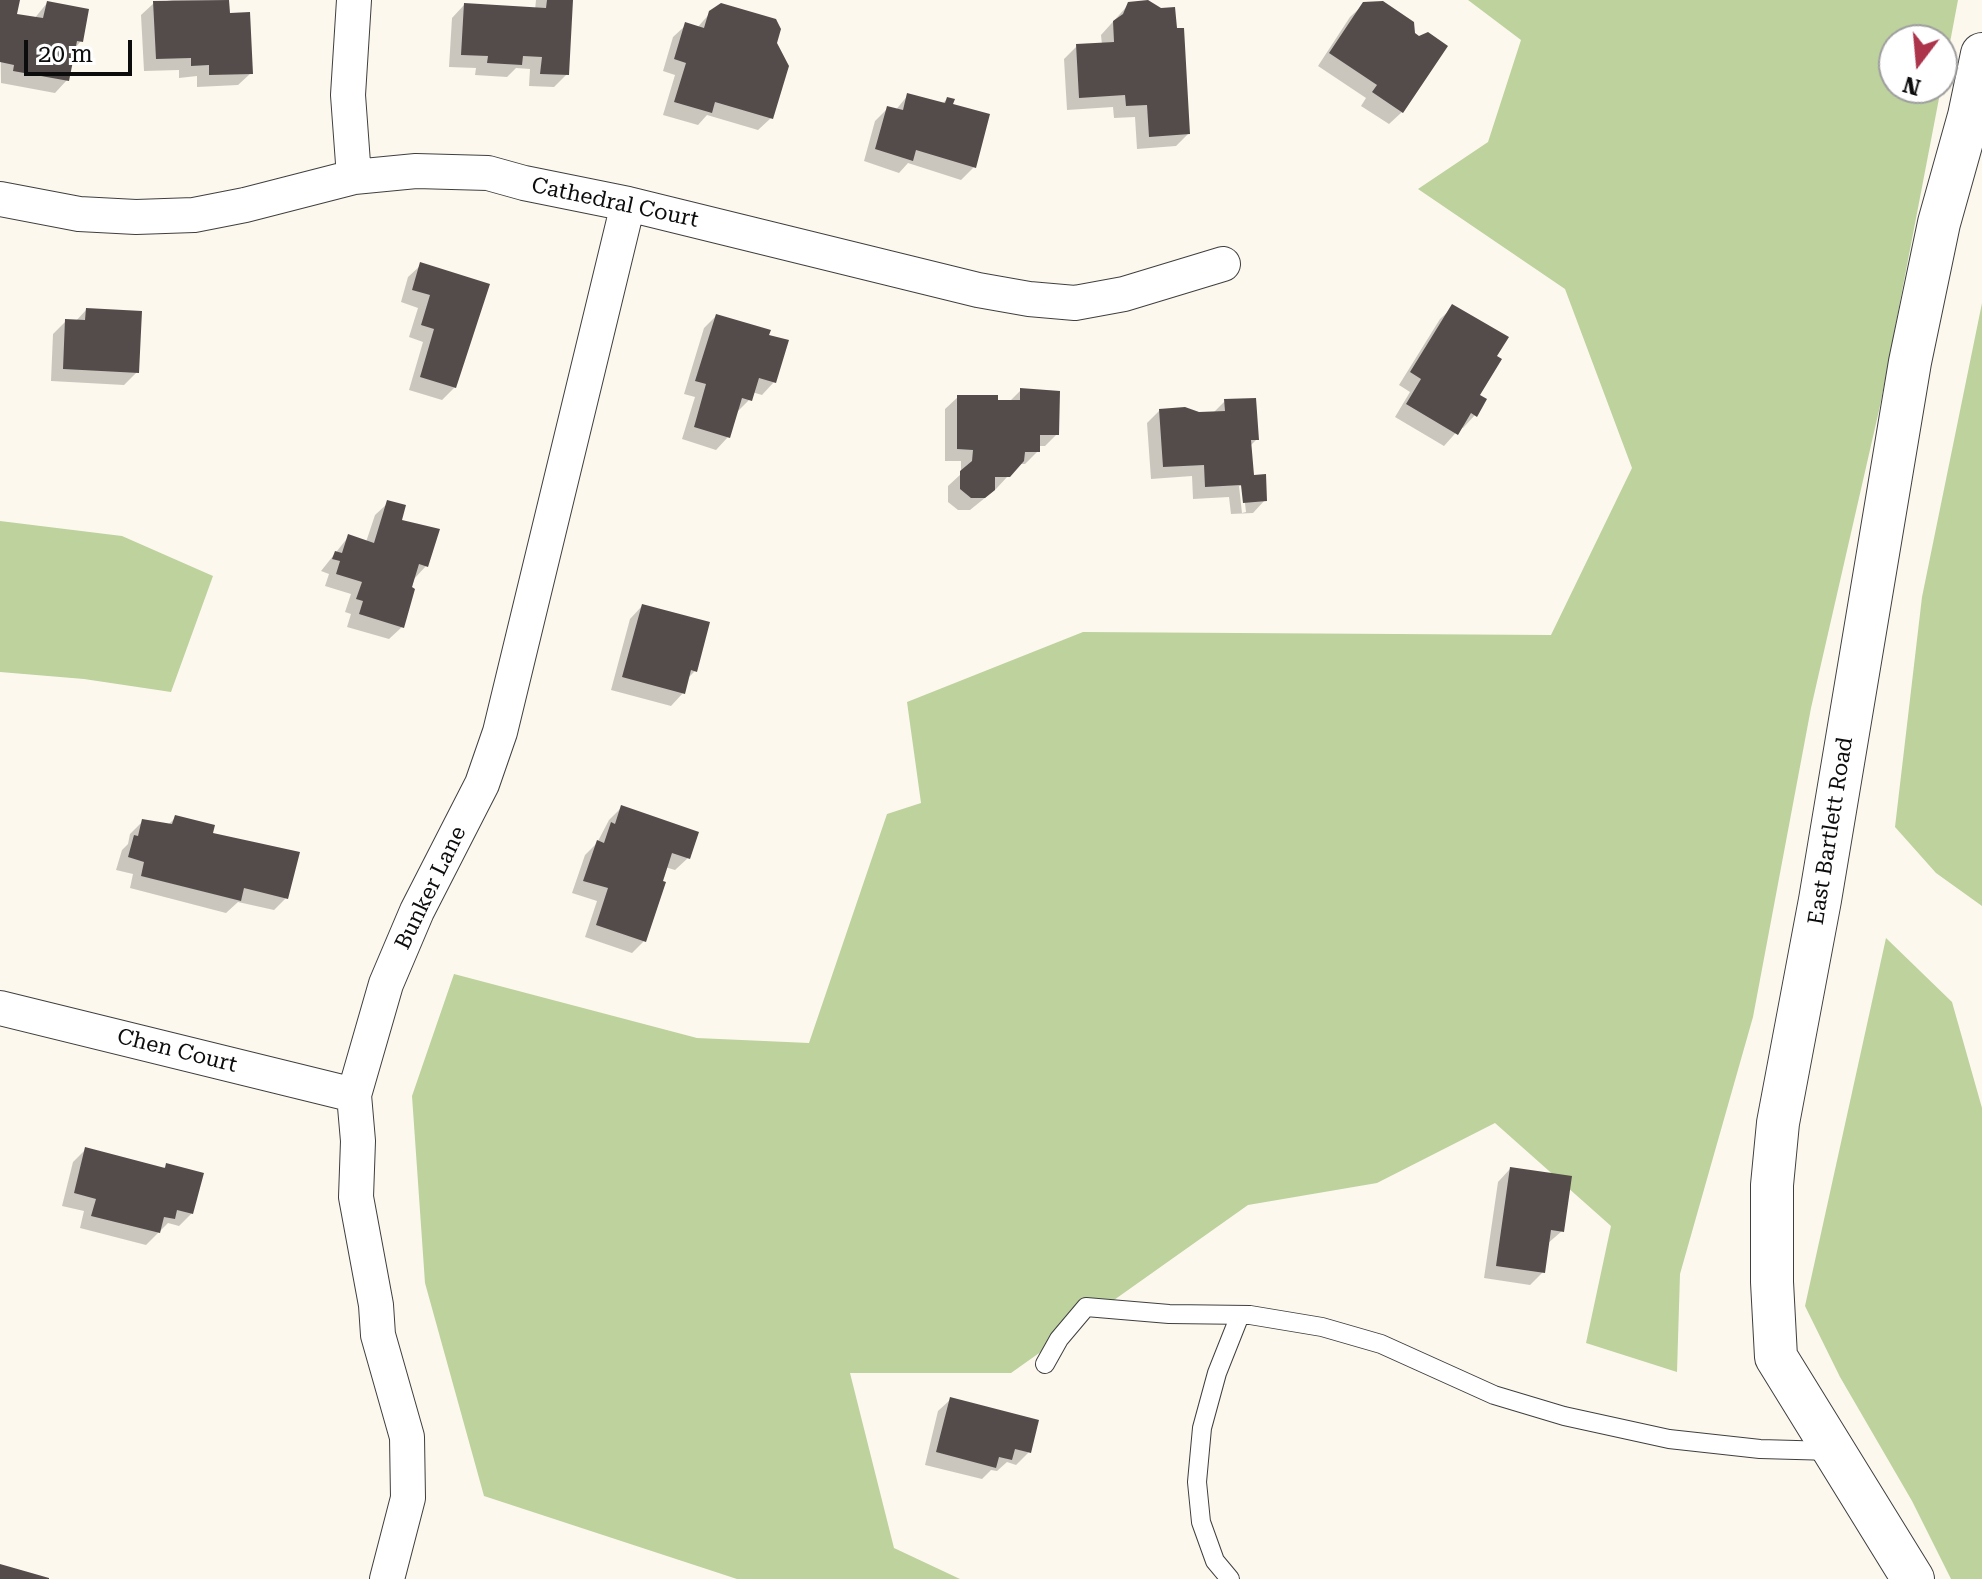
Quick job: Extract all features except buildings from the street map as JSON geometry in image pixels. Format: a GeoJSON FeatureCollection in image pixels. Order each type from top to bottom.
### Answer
{"type":"FeatureCollection","features":[{"type":"Feature","properties":{"kind":"street"},"geometry":{"type":"LineString","coordinates":[[354,0],[348,95],[354,177]]}},
{"type":"Feature","properties":{"kind":"street","name":"East Bartlett Road"},"geometry":{"type":"LineString","coordinates":[[1913,1579],[1776,1357],[1772,1185],[1778,1123],[1820,900],[1910,362],[1939,223],[1969,116],[1982,54]]}},
{"type":"Feature","properties":{"kind":"street","name":"Cathedral Court"},"geometry":{"type":"LineString","coordinates":[[0,199],[79,214],[136,217],[194,215],[354,177],[416,171],[488,173],[1029,299],[1075,303],[1124,294],[1223,264]]}},
{"type":"Feature","properties":{"kind":"street","name":"Bunker Lane"},"geometry":{"type":"LineString","coordinates":[[387,1579],[408,1498],[407,1437],[378,1335],[376,1305],[356,1197],[358,1141],[354,1095],[386,984],[417,911],[482,784],[500,732],[628,204]]}},
{"type":"Feature","properties":{"kind":"street","name":"Chen Court"},"geometry":{"type":"LineString","coordinates":[[0,1008],[354,1095]]}},
{"type":"Feature","properties":{"kind":"lane"},"geometry":{"type":"LineString","coordinates":[[1045,1364],[1059,1339],[1086,1307],[1169,1314],[1240,1315],[1322,1327],[1381,1344],[1494,1395],[1564,1416],[1669,1439],[1760,1449],[1835,1451]]}},
{"type":"Feature","properties":{"kind":"lane"},"geometry":{"type":"LineString","coordinates":[[1230,1579],[1215,1561],[1201,1522],[1197,1482],[1202,1428],[1217,1373],[1240,1315]]}},
{"type":"Feature","properties":{"kind":"green space"},"geometry":{"type":"Polygon","coordinates":[[[1468,0],[1958,0],[1953,24],[1878,24],[1878,104],[1938,104],[1880,406],[1811,708],[1753,1017],[1680,1274],[1677,1372],[1586,1343],[1611,1226],[1495,1123],[1377,1183],[1248,1205],[1011,1373],[850,1373],[894,1548],[960,1579],[737,1579],[484,1496],[425,1283],[412,1096],[454,974],[697,1038],[809,1043],[887,814],[921,803],[907,702],[1083,632],[1551,635],[1632,468],[1565,289],[1418,189],[1488,142],[1521,40],[1468,0]]]}},
{"type":"Feature","properties":{"kind":"green space"},"geometry":{"type":"Polygon","coordinates":[[[1982,303],[1982,906],[1936,873],[1895,827],[1922,597],[1982,303]]]}},
{"type":"Feature","properties":{"kind":"green space"},"geometry":{"type":"Polygon","coordinates":[[[0,521],[122,536],[213,576],[171,692],[84,679],[0,672],[0,521]]]}},
{"type":"Feature","properties":{"kind":"green space"},"geometry":{"type":"Polygon","coordinates":[[[1886,938],[1952,1002],[1982,1108],[1982,1579],[1951,1579],[1912,1501],[1840,1377],[1805,1306],[1886,938]]]}}]}
